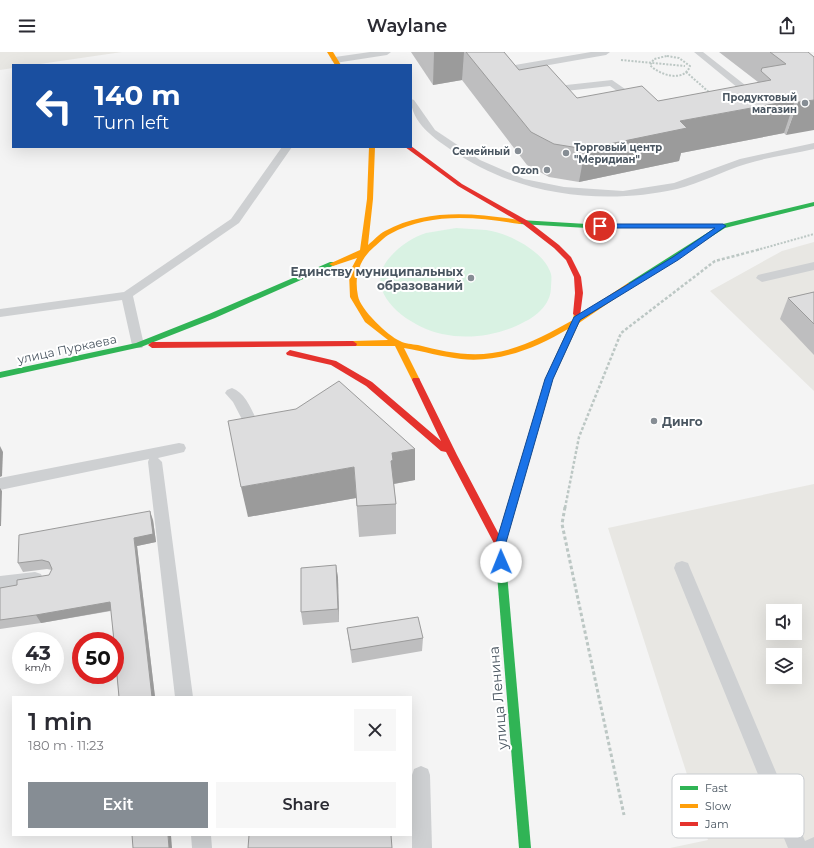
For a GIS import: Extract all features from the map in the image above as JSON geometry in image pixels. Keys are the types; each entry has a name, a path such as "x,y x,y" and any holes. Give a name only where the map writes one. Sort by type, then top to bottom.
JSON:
{"main road":[{"path":"330,52 336,63"},
{"path":"372,148 370,199 364,251 353,273 354,297 368,320 398,344 452,455 500,546"},
{"path":"409,148 459,184 544,236 564,252 576,272 579,293 577,319 549,379 500,546"},
{"path":"138,345 212,316 364,251 386,233 415,220 449,215 485,216 521,222 587,226 723,226 814,204"},
{"path":"138,345 398,344 426,352 461,357 497,356 530,347 676,258 723,226"},
{"name":"улица Пуркаева","path":"0,375 138,345"},
{"path":"199,345 290,353 333,363 369,384 452,455"},
{"name":"улица Ленина","path":"500,546 525,848"}],"lane":[{"path":"336,63 379,56 387,52"},
{"path":"483,52 500,67 515,68 606,52"},
{"path":"698,52 742,87 747,98 744,108 730,110"},
{"path":"515,68 525,77"},
{"path":"540,91 612,83 642,105"},
{"path":"412,103 432,132 476,162 521,180 564,190 624,194 676,186 744,161 814,146"},
{"path":"0,313 127,295 235,221 286,148"},
{"path":"762,278 814,266"},
{"path":"127,295 138,345"},
{"path":"232,393 238,399 254,429"},
{"path":"0,484 180,448"},
{"path":"156,462 184,696"},
{"path":"682,568 767,774"},
{"path":"0,583 47,577"},
{"path":"421,775 422,848"},
{"path":"201,836 202,848"},
{"path":"794,838 798,848"}],"path":[{"path":"583,56 720,69"},
{"path":"650,62 656,58 673,57 684,61 690,66"},
{"path":"650,62 652,68 660,73 672,75 686,72 690,66"},
{"path":"686,72 730,110"},
{"path":"624,815 562,524 579,437 622,333 715,260 814,234"}],"shaded area":[{"path":"0,52 122,52 40,64 12,64 12,68 0,70"},
{"path":"814,242 814,391 710,291 782,251"},
{"path":"814,484 814,848 670,848 708,840 707,838 804,838 804,774 687,774 608,528"}],"green space":[{"path":"456,228 486,230 505,235 524,244 541,258 551,274 549,298 544,307 536,315 506,330 485,335 453,336 429,330 415,324 392,306 384,294 380,282 382,269 391,256 399,248 416,237 426,233"}],"building":[{"path":"466,52 504,52 519,70 547,65 577,98 642,86 658,101 771,80 761,71 762,68 786,64 770,52 808,52 814,57 814,100 798,102 795,100 680,121 687,128 585,149 554,144 531,132"},
{"path":"814,292 814,324 788,298"},
{"path":"339,381 415,449 392,453 393,460 391,461 396,504 357,506 354,467 241,487 228,421 296,409"},
{"path":"150,511 153,534 134,538 152,696 119,696 118,684 124,684 124,632 113,632 110,602 0,620 0,588 17,585 17,580 49,575 52,569 49,562 42,560 18,563 19,535"},
{"path":"336,565 338,609 301,612 301,568"},
{"path":"418,617 423,638 351,650 347,628"},
{"path":"132,836 168,836 169,848 133,848"},
{"path":"249,836 391,836 392,848 248,848"}],"traffic: fast":[{"path":"520,222 587,226 723,226 814,204"},
{"path":"631,285 723,226"},
{"path":"0,375 138,345 212,316 333,264"},
{"path":"501,562 525,848"}],"traffic: slow":[{"path":"330,52 337,64"},
{"path":"372,148 370,199 364,251 353,273 354,297 368,320 398,344 416,380"},
{"path":"333,264 360,253 388,232 421,220 437,217 469,216 520,222"},
{"path":"353,344 393,343 443,354 470,357 492,356 513,351 555,333 575,322 631,285"},
{"path":"501,562 500,546 549,379 577,319 577,314"}],"traffic: jam":[{"path":"409,148 460,185 525,223 557,246 569,259 578,277 579,293 577,314"},
{"path":"152,345 353,344"},
{"path":"290,353 333,363 369,384 444,449"},
{"path":"416,380 452,455 500,546"}],"place":[{"name":"Продуктовый магазин","path":"805,103"},
{"name":"Семейный","path":"518,151"},
{"name":"Торговый центр \"Меридиан\"","path":"566,153"},
{"name":"Ozon","path":"547,170"},
{"name":"Единству муниципальных образований","path":"471,278"},
{"name":"Динго","path":"654,421"}],"route":[{"path":"501,562 500,546 523,461 549,379 577,319 676,258 723,226 600,226"}]}
